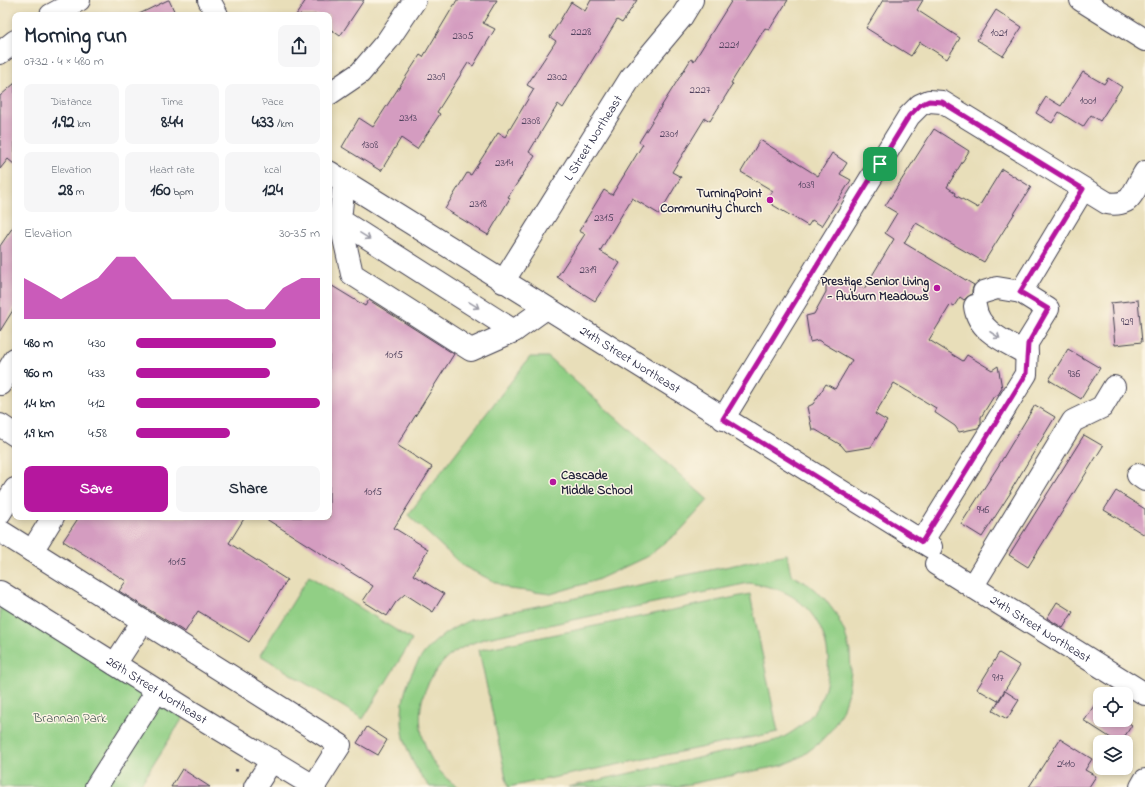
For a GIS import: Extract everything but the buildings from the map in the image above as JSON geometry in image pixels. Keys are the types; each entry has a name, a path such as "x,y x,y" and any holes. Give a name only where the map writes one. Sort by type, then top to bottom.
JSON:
{"street":[{"path":"57,12 80,0"},
{"path":"209,0 215,12"},
{"path":"332,92 360,73 388,40 415,0"},
{"name":"L Street Northeast","path":"503,282 630,79 681,18 692,0"},
{"path":"1094,3 1145,40"},
{"path":"0,53 12,43"},
{"path":"723,419 909,116 920,105 929,101 942,102 1106,203 1114,204 1126,201 1145,172"},
{"path":"337,177 340,220 352,274 471,350 514,331 546,308"},
{"name":"24th Street Northeast","path":"337,177 723,419 930,551 972,586 1145,694"},
{"path":"1020,292 1083,189"},
{"path":"340,220 514,331"},
{"path":"930,551 1026,374 1028,344 1048,309 1020,292 997,288 980,299 976,314 981,324 992,333 1027,354"},
{"path":"0,384 12,364"},
{"path":"972,586 1073,421 1102,407 1114,387"},
{"path":"0,425 12,432"},
{"path":"0,513 12,494"},
{"path":"32,551 51,520"},
{"path":"0,531 340,745 315,787"},
{"name":"26th Street Northeast","path":"0,592 157,691 315,787"},
{"path":"115,664 143,621"},
{"path":"96,787 157,691"},
{"path":"255,787 272,760"},
{"path":"1141,787 1145,780"}],"path":[{"path":"235,770 240,771"}],"green space":[{"path":"530,357 548,357 708,500 680,531 648,556 597,580 551,594 509,589 463,566 408,515"},
{"path":"787,554 791,575 809,585 824,598 836,614 845,633 850,652 851,672 848,692 842,711 832,729 818,744 802,756 784,765 675,787 568,787 778,740 807,720 815,710 823,694 828,676 828,658 825,641 819,625 809,610 795,599 779,590 749,583 487,638 459,650 444,661 430,680 423,695 420,713 423,738 432,761 448,780 458,787 430,787 415,767 404,739 402,708 405,693 416,664 425,652 436,641 456,627 470,620"},
{"path":"309,576 412,640 363,719 260,655"},
{"name":"Brannan Park","path":"0,592 188,710 139,787 0,787"},
{"path":"750,594 778,732 508,787 479,650"}],"place":[{"name":"TurningPoint Community Church","path":"770,200"},
{"name":"Prestige Senior Living - Auburn Meadows","path":"937,288"},
{"name":"Cascade Middle School","path":"553,482"}],"route":[{"path":"929,101 942,102 1083,189 1020,292 1048,309 1028,344 1026,374 922,542 723,419 880,164 909,116 920,105 929,101"}]}
